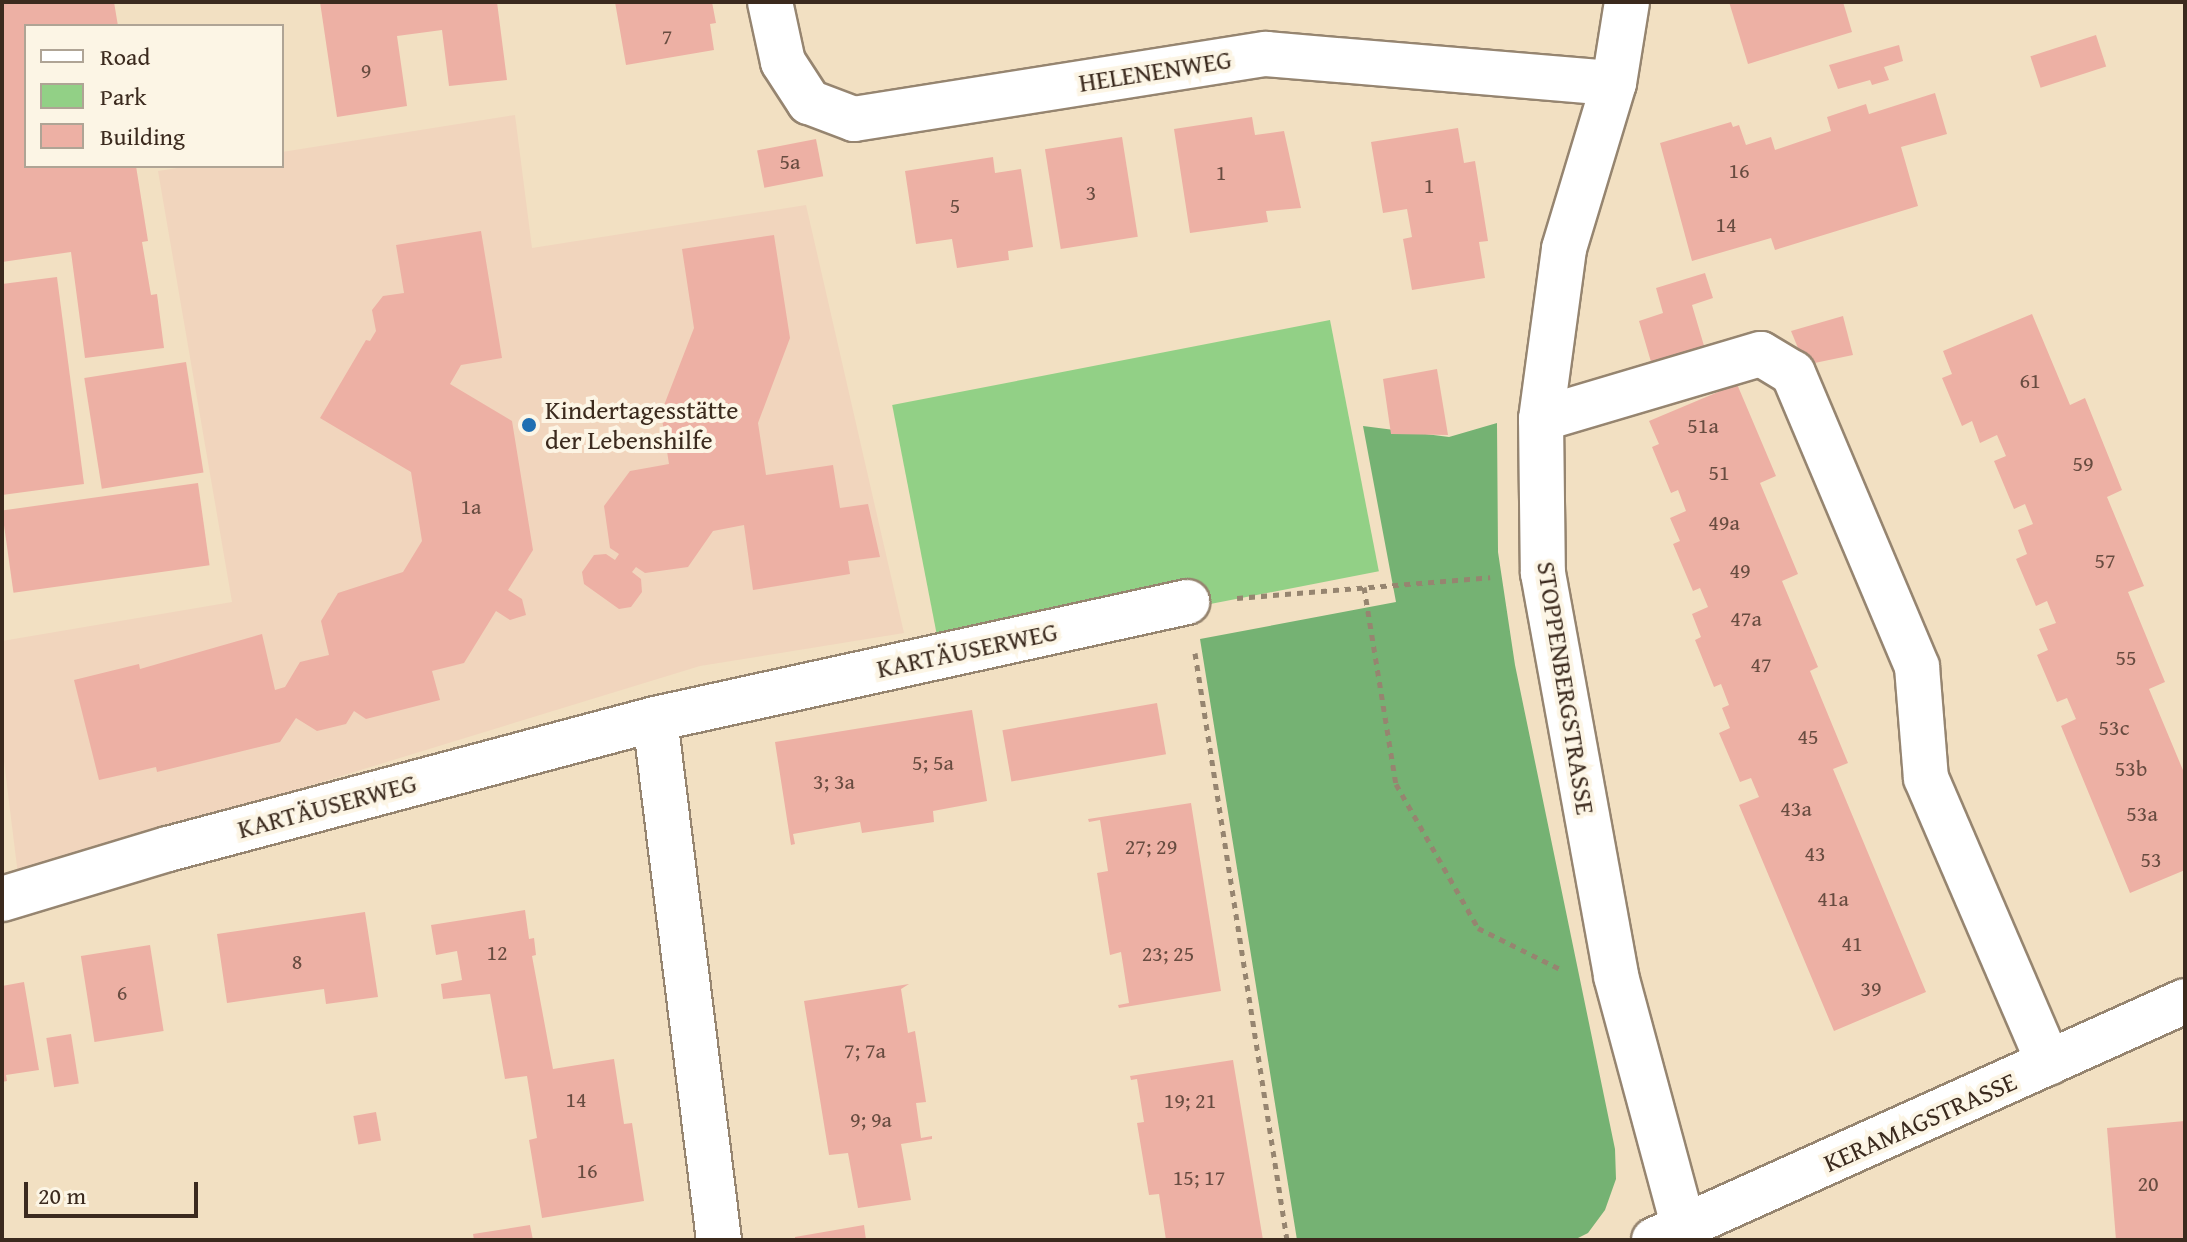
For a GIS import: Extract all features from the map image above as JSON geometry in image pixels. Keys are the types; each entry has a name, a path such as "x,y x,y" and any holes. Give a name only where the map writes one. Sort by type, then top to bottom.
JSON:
{"street":[{"name":"HELENENWEG","path":"770,2 783,62 809,102 854,119 1266,54 1614,83"},
{"name":"STOPPENBERGSTRASSE","path":"1627,2 1614,83 1564,249 1541,419 1543,573 1616,976 1669,1234"},
{"path":"1541,419 1761,354 1793,373 1917,667 1926,778 2049,1063"},
{"name":"KARTÄUSERWEG","path":"2,899 168,849 655,719 1187,602"},
{"path":"655,719 719,1240"},
{"name":"KERAMAGSTRASSE","path":"1669,1234 2185,1001"}],"path":[{"path":"1287,1240 1187,602 1543,573"},
{"path":"1364,587 1396,784 1478,928 1580,978 1616,976"}],"shaded area":[{"name":"Kindertagesstätte der Lebenshilfe","path":"515,115 532,248 806,205 904,633 700,666 18,875 2,745 2,641 232,602 158,171 177,168 284,168 284,152"}],"green space":[{"path":"1330,320 1379,571 941,656 892,405"},
{"path":"1497,423 1498,552 1515,665 1615,1149 1616,1179 1605,1210 1588,1233 1574,1240 1297,1240 1200,639 1396,602 1363,426 1449,437"}],"building":[{"path":"2,2 114,2 118,24 24,24 24,168 136,168 148,241 142,242 151,295 157,294 164,348 85,358 71,252 2,262"},
{"path":"320,2 497,2 507,80 449,86 442,30 397,36 407,106 337,117"},
{"path":"615,2 712,2 716,23 710,24 714,50 626,65"},
{"path":"1729,2 1843,2 1852,32 1748,64"},
{"path":"2096,35 2106,66 2041,88 2030,56"},
{"path":"1899,45 1903,61 1884,67 1889,80 1872,85 1870,80 1838,89 1829,65"},
{"path":"1935,93 1947,134 1901,147 1918,206 1775,250 1771,238 1692,261 1660,143 1731,122 1733,127 1739,125 1746,145 1771,137 1775,150 1831,131 1827,117 1866,104 1869,114"},
{"path":"1252,117 1255,135 1284,131 1301,208 1266,211 1268,222 1190,233 1174,129"},
{"path":"1458,128 1464,163 1475,161 1488,241 1479,242 1485,278 1412,290 1403,239 1412,237 1407,209 1383,213 1371,142"},
{"path":"1122,137 1138,237 1061,249 1045,149"},
{"path":"816,139 823,176 764,188 757,150"},
{"path":"993,157 995,173 1021,169 1033,247 1008,251 1009,260 957,268 952,239 916,244 905,171"},
{"path":"481,231 502,358 461,365 450,384 512,421 533,550 508,590 522,599 526,615 510,620 496,611 464,663 432,671 440,700 366,719 354,711 346,724 317,731 296,718 280,742 157,772 156,767 99,780 74,680 139,664 140,669 262,634 275,690 285,687 300,662 329,655 321,621 338,593 403,572 422,541 411,472 320,418 366,340 370,341 376,331 372,310 383,296 404,293 396,245"},
{"path":"774,235 790,338 758,423 766,475 833,465 840,508 868,504 880,557 848,561 850,574 753,590 744,525 713,531 688,567 645,573 636,567 632,572 641,579 642,592 631,607 619,609 584,584 582,572 594,555 606,554 615,560 619,554 610,548 604,506 630,471 669,464 661,413 694,328 682,249"},
{"path":"1705,273 1713,298 1692,305 1707,356 1654,372 1639,321 1663,313 1656,288"},
{"path":"57,277 84,484 2,495 2,284"},
{"path":"2032,314 2070,405 2085,398 2122,490 2107,497 2144,586 2128,592 2165,682 2149,689 2185,775 2185,870 2130,893 2061,726 2076,719 2067,698 2057,702 2037,655 2048,650 2039,629 2056,623 2047,601 2036,606 2016,559 2027,554 2018,530 2033,524 2025,504 2014,509 1994,461 2006,456 1997,435 1980,443 1972,421 1962,426 1942,378 1952,374 1943,351"},
{"path":"1843,316 1853,355 1805,365 1791,331"},
{"path":"186,362 204,473 102,489 84,378"},
{"path":"1437,369 1448,435 1391,434 1383,379"},
{"path":"1737,384 1776,476 1760,483 1798,574 1782,581 1818,667 1810,671 1848,763 1833,769 1926,992 1834,1031 1739,805 1759,797 1751,778 1740,782 1719,733 1730,728 1722,708 1729,705 1721,684 1714,687 1695,640 1701,637 1692,614 1708,607 1700,588 1693,591 1673,544 1680,541 1670,518 1686,511 1678,490 1671,493 1652,447 1659,444 1649,421"},
{"path":"198,483 210,565 13,593 2,511"},
{"path":"1157,703 1166,754 1011,781 1002,730"},
{"path":"972,710 987,801 933,811 934,822 862,833 860,822 793,834 795,844 791,845 775,742"},
{"path":"1191,803 1221,991 1119,1008 1118,1005 1129,1003 1121,952 1110,955 1097,873 1108,871 1100,820 1089,822 1088,819"},
{"path":"525,910 529,939 534,938 536,955 532,956 553,1069 614,1059 624,1124 632,1123 644,1201 542,1218 529,1140 537,1138 527,1076 505,1079 490,994 443,999 441,984 462,980 457,951 436,955 431,925"},
{"path":"365,912 378,997 326,1004 324,989 227,1003 217,934"},
{"path":"150,945 164,1031 94,1042 81,956"},
{"path":"24,982 39,1070 6,1075 7,1081 2,1082 2,986"},
{"path":"909,984 901,989 908,1033 915,1031 926,1102 916,1103 921,1138 932,1136 932,1139 901,1144 911,1200 858,1208 848,1153 829,1155 804,1001"},
{"path":"71,1034 79,1083 54,1087 46,1038"},
{"path":"1233,1060 1263,1240 1166,1240 1159,1194 1149,1195 1137,1123 1144,1122 1137,1079 1131,1080 1130,1076"},
{"path":"376,1112 381,1141 358,1145 353,1116"},
{"path":"2185,1121 2185,1240 2116,1240 2107,1128"},
{"path":"530,1225 533,1240 474,1240 473,1234"},
{"path":"864,1225 866,1240 795,1240 795,1237"}],"place":[{"name":"Kindertagesstätte der Lebenshilfe","path":"529,425"}]}
